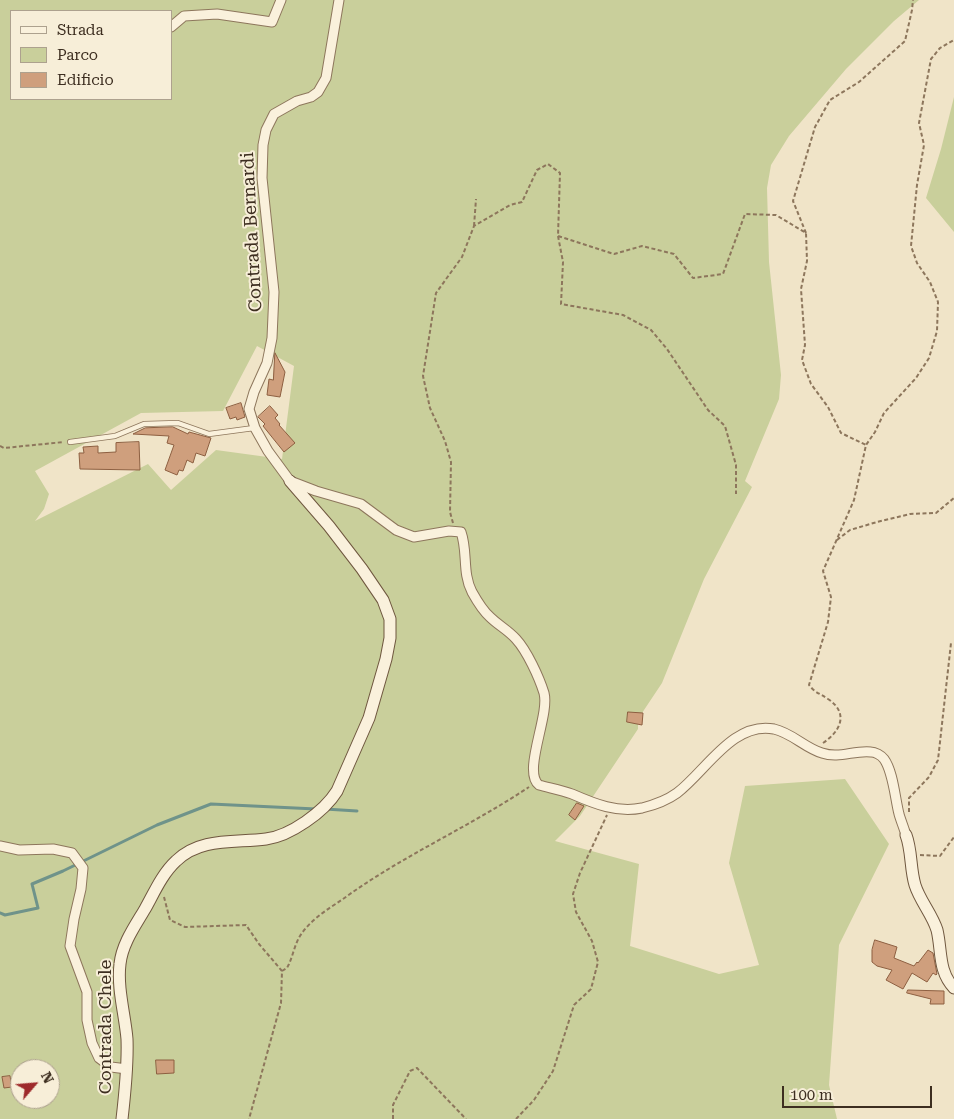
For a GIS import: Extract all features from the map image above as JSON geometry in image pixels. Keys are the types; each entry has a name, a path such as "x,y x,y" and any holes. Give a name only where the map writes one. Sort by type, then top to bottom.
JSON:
{"street":[{"path":"172,26 184,16 217,14 272,22 281,0"},
{"name":"Contrada Bernardi","path":"290,481 268,451 255,428 249,408 266,363 272,338 274,292 262,178 263,145 266,130 274,114 297,101 311,97 318,92 326,78 339,0"},
{"path":"290,481 316,491 361,504 396,530 414,537 455,530 461,532 470,589 490,617 506,628 518,640 533,666 544,694 543,721 533,772 539,785 572,794 610,808 640,808 656,804 677,793 742,733 764,728 786,733 821,753 841,756 871,752 880,755 887,764 899,814 911,850 914,882 936,929 942,969 946,979 954,988"},
{"name":"Contrada Chele","path":"122,1119 127,1041 120,964 125,944 160,881 176,861 204,845 267,839 301,824 320,811 330,801 336,791 370,718 386,659 390,638 390,619 383,600 329,526 290,481"},
{"path":"0,846 19,850 53,849 72,853 83,868 70,946 87,992 87,1020 92,1043 99,1058 111,1067 126,1069"}],"lane":[{"path":"70,442 115,436 144,424 178,424 209,434 255,428"}],"path":[{"path":"866,445 841,433 828,407 811,384 802,360 805,344 801,289 807,261 806,232 793,201 815,128 830,100 859,82 905,41 913,0"},
{"path":"812,748 825,742 838,730 842,719 837,707 827,698 814,692 809,685 828,622 831,597 823,571 854,500 866,445 884,413 916,378 929,358 937,331 938,302 930,282 916,263 911,246 917,185 924,145 919,123 931,59 940,48 954,40"},
{"path":"474,226 510,205 522,202 536,170 548,164 560,173 558,236 564,262 561,304 623,315 651,330 667,348 708,410 725,426 736,465 736,494"},
{"path":"455,530 450,512 451,462 445,441 430,408 423,376 436,293 462,257 474,226 476,199"},
{"path":"558,236 614,254 642,246 674,254 693,278 723,274 745,214 776,215 806,232"},
{"path":"0,446 4,448 70,442"},
{"path":"836,541 850,530 877,522 910,514 936,513 954,498"},
{"path":"908,814 909,798 929,778 938,760 952,643"},
{"path":"282,971 287,968 300,936 314,919 379,874 418,850 508,801 536,782"},
{"path":"516,1119 534,1100 552,1071 574,1006 591,989 598,962 592,942 576,912 573,894 580,872 610,808"},
{"path":"911,850 921,855 940,856 954,837"},
{"path":"160,881 170,920 185,927 246,925 258,944 282,971 281,1003 250,1119"},
{"path":"393,1119 393,1105 410,1071 417,1068 466,1119"}],"green space":[{"path":"0,0 919,0 894,21 846,69 789,136 771,165 767,188 769,262 781,375 779,399 745,481 752,487 704,579 662,683 638,719 638,729 580,816 555,841 639,864 630,946 719,974 759,965 729,863 745,786 845,779 889,844 839,945 829,1085 837,1119 0,1119","holes":["257,346 294,366 282,459 216,450 171,490 148,464 35,521 44,509 49,494 35,471 141,413 223,411"]},
{"path":"954,97 954,232 926,198"}],"building":[{"path":"275,353 285,372 280,397 267,395 269,379 273,380"},
{"path":"241,403 245,417 237,420 236,417 230,419 226,408"},
{"path":"270,406 278,415 275,418 279,425 295,443 284,452 258,417"},
{"path":"173,427 188,434 189,432 211,438 205,456 196,453 193,463 187,460 183,471 179,470 177,475 165,470 174,445 167,443 169,436 133,434 145,428"},
{"path":"139,442 140,470 80,469 79,453 84,453 83,447 98,446 98,453 116,452 116,443"},
{"path":"628,712 643,713 642,725 627,722"},
{"path":"577,803 584,806 575,820 569,815"},
{"path":"875,940 897,947 894,958 914,966 928,950 933,953 937,974 933,973 927,982 912,973 903,989 886,980 892,970 877,966 872,962 872,950"},
{"path":"908,990 944,991 944,1004 930,1004 931,999 907,993"},
{"path":"156,1060 174,1060 174,1073 157,1074"},
{"path":"10,1076 10,1087 4,1088 2,1077"}],"waterway":[{"path":"0,913 5,915 38,908 32,884 157,825 211,804 316,809"},
{"path":"325,809 357,811"}]}
